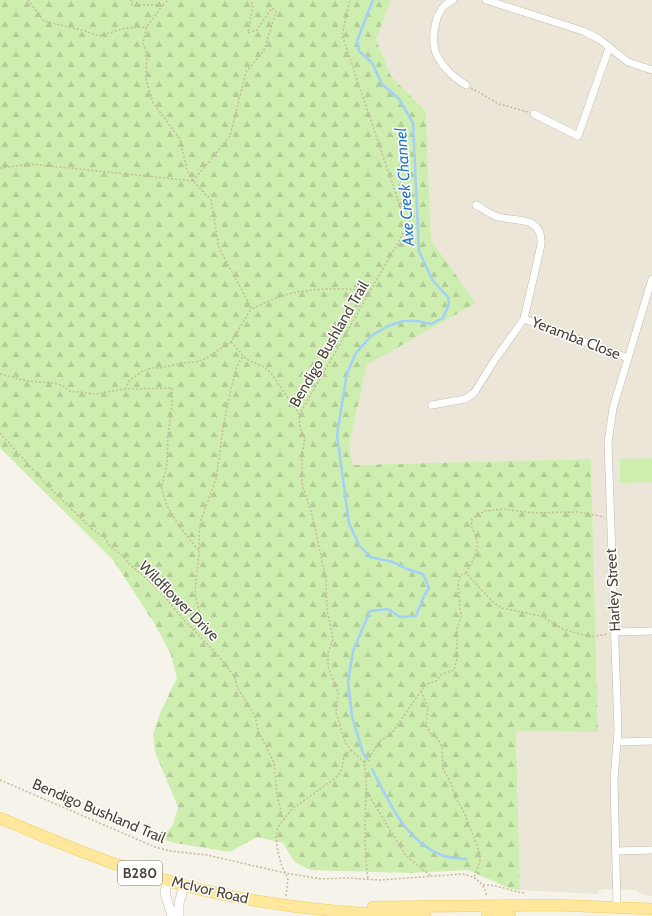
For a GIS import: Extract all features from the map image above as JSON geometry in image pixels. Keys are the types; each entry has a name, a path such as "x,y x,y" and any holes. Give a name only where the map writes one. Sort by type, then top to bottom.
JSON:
{"main road":[{"name":"McIvor Road","path":"0,818 80,851 137,872 184,886 286,905 351,913 425,916"},
{"name":"McIvor Road","path":"286,905 378,907 555,905 652,909"},
{"path":"486,906 487,913 510,916"}],"street":[{"path":"453,0 445,5 436,20 434,42 437,57 455,78 466,85"},
{"path":"486,0 583,31 599,39 628,62 652,70"},
{"path":"534,114 578,136 609,48"},
{"name":"Yeramba Close","path":"432,405 465,399 474,393 496,358 524,319 541,245 540,233 536,225 526,221 508,219 494,215 476,205"},
{"name":"Harley Street","path":"617,907 614,780 618,742 616,632 608,443 613,408 652,278"},
{"name":"Yeramba Close","path":"524,319 628,358"},
{"path":"616,632 652,631"},
{"path":"618,742 652,741"},
{"path":"616,851 652,850"},
{"path":"167,881 165,892 172,916"},
{"path":"179,916 179,903 184,886"}],"path":[{"path":"28,0 44,21 98,36 126,28 147,26"},
{"path":"131,0 132,5 162,5"},
{"path":"168,0 162,5 147,26 143,43 147,55 146,78 153,103 180,139 187,170 193,181 211,200 219,248 252,309"},
{"path":"193,181 230,136 246,72 264,50 276,12 272,8 257,30 248,33 254,5 250,0"},
{"name":"Bendigo Bushland Trail","path":"350,0 342,35 407,228 305,405 298,414 300,428 305,438 302,455 302,484 313,518 326,580 327,609 333,638 328,653 328,666 338,693 336,713 345,742 350,750"},
{"path":"466,85 499,104 534,114"},
{"path":"0,168 30,164 193,181"},
{"path":"125,390 129,381 143,371 151,368 160,368 203,360 231,342 252,309 271,299 290,293 316,289 372,290"},
{"path":"231,342 246,359 264,367 271,373 298,414"},
{"path":"194,630 201,617 195,595 201,520 216,478 224,422 237,366 243,356"},
{"path":"0,374 27,381 54,383 69,391 96,394 125,390 172,388 167,464 162,490 166,504 180,527 199,551"},
{"name":"Wildflower Drive","path":"0,433 45,484 93,530 105,538 110,546 124,557 129,564 160,591 217,654 234,676 238,689 255,716 258,730 274,763 277,795 283,820"},
{"path":"364,762 370,760 370,756 380,741 391,734 426,684 436,681 442,674 454,670 457,659 457,629 461,617 458,583 460,575 466,573 474,559 477,547 476,537 470,527 472,519 485,511 503,509 534,513 578,512 610,518"},
{"path":"466,573 494,603 502,608 541,616 564,629 590,637 616,632"},
{"path":"420,691 428,708 426,725 430,733 438,739 442,747 443,769 451,783 455,797 464,812 480,854 480,861 474,877 483,885 486,894 486,906"},
{"path":"286,905 288,880 281,864 276,832 291,810 335,780 342,768 344,755 350,750 364,762 366,791 366,859 368,879"},
{"name":"Bendigo Bushland Trail","path":"0,780 163,850 208,855 285,873 321,879 387,880 462,874 474,877"},
{"path":"366,791 406,856 431,876"},
{"path":"483,885 498,886 517,892 526,893"}],"shaded area":[{"path":"391,0 652,0 652,896 643,895 637,890 603,889 598,890 598,894 520,890 516,731 598,732 591,459 353,465 349,445 367,365 476,303 431,240 426,112 391,76 376,40"}],"green space":[{"path":"0,0 391,0 376,40 391,76 426,112 431,240 476,303 367,365 349,445 353,465 591,459 598,732 516,731 520,890 511,889 468,870 408,873 311,870 297,863 291,857 283,843 257,837 230,852 175,843 157,838 166,833 173,825 178,807 155,752 153,734 161,711 177,678 171,655 156,626 114,561 0,448"},
{"path":"652,458 652,482 620,483 620,459"}],"waterway":[{"name":"Axe Creek Channel","path":"367,759 363,753 352,716 348,682 353,651 370,611 388,609 400,617 416,616 429,588 423,574 407,569 393,562 370,557 359,545 349,523 337,435 347,373 356,353 371,336 388,326 403,321 417,321 431,324 443,318 449,304 448,297 433,281 419,251 413,123 399,99 382,84 372,63 359,51 357,41 373,0"},
{"name":"Axe Creek Channel","path":"372,769 392,808 400,820 419,841 430,850 444,856 466,859"}]}
